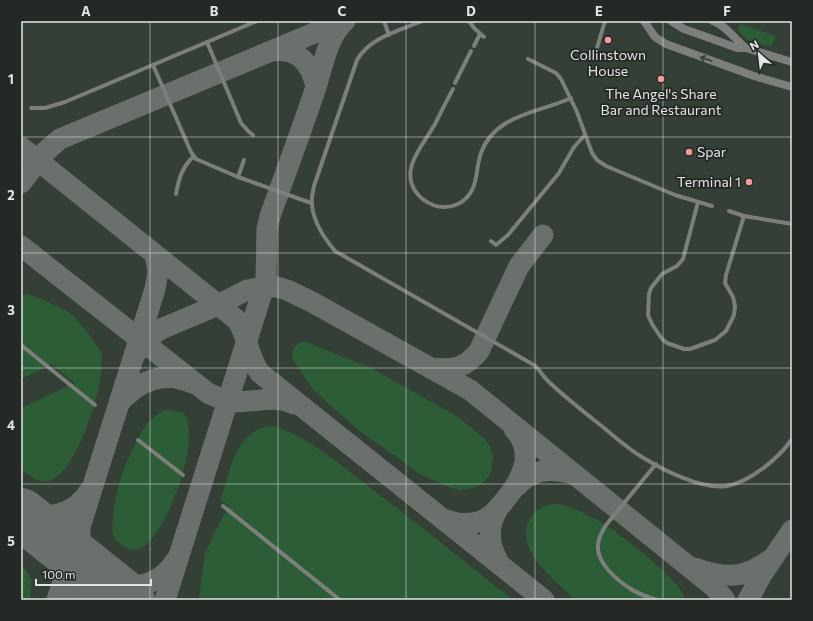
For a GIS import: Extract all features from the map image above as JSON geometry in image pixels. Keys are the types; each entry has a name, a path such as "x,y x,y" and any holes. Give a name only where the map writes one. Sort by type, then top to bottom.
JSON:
{"street":[{"path":"644,21 647,28 655,37 666,44 748,74 792,87"},
{"path":"671,21 692,32 737,48 746,48 792,62"},
{"path":"713,21 726,28 736,40 746,48"}],"lane":[{"path":"32,108 55,106 257,21"},
{"path":"384,21 389,35"},
{"path":"422,21 370,44 357,60 314,186 311,203 315,218 325,240 335,251 534,364 548,382 564,396 634,451 656,464 695,482 716,486 737,484 756,473 780,454 792,439"},
{"path":"469,21 484,37"},
{"path":"597,48 605,21"},
{"path":"474,46 480,34"},
{"path":"207,42 239,118 244,127 253,135"},
{"path":"455,83 471,51"},
{"path":"528,59 556,73 561,79 571,98 592,153 597,160 606,166 675,195 712,206"},
{"path":"153,65 196,159 238,177 311,203"},
{"path":"453,89 414,158 410,172 411,183 417,194 427,202 440,207 458,205 469,196 476,182 479,161 485,144 503,124 512,119 571,98"},
{"path":"491,241 496,245 508,235 559,173 574,147 586,135"},
{"path":"176,194 181,173 194,156"},
{"path":"238,177 244,160"},
{"path":"698,202 683,259 677,266 662,274 651,288 649,294 648,315 652,324 662,339 667,343 684,349 690,349 715,340 726,331 734,315 735,306 733,296 725,283 726,275 744,216"},
{"path":"729,211 744,216 792,224"},
{"path":"21,345 95,406"},
{"path":"138,440 183,475"},
{"path":"656,464 606,525 600,536 598,548 601,560 606,568 631,589 657,600"},
{"path":"223,506 340,600"}],"shaded area":[{"path":"21,21 792,21 792,600 21,600"}],"green space":[{"path":"740,24 776,36 771,47 748,40 738,30"},
{"path":"21,295 33,296 69,312 77,319 101,352 102,365 100,383 88,425 69,463 59,475 48,481 37,480 21,469 21,408 75,383 51,364 21,379"},
{"path":"301,342 306,342 371,368 458,417 484,438 490,446 493,456 490,475 485,481 474,488 460,490 451,488 420,474 357,429 313,389 292,357 293,350 296,345"},
{"path":"165,410 182,412 185,415 189,431 188,452 168,513 154,536 147,544 139,549 132,550 117,541 112,532 113,515 119,485 123,471 139,436 150,420"},
{"path":"272,426 285,430 321,450 421,526 513,600 199,600 205,554 213,535 229,506 221,500 233,460 238,450 250,435 261,428"},
{"path":"555,504 581,512 606,525 638,549 663,571 682,592 685,600 576,600 548,575 532,553 527,542 526,530 532,516 541,508"},
{"path":"21,562 32,580 30,600 21,600"}],"taxiway":[{"path":"21,183 45,152 60,139 343,21"},
{"path":"165,600 266,280 267,229 270,216 309,108 329,45 339,27 345,21"},
{"path":"272,51 289,52 302,58 310,70 316,86"},
{"path":"21,147 237,320 244,334 253,360 260,373 544,600"},
{"path":"431,368 445,369 458,367 469,362 474,357 479,351 519,266 543,235"},
{"path":"21,246 208,393 229,401 246,402 277,399 294,404"},
{"path":"57,600 155,289 158,271 155,255"},
{"path":"134,355 149,337 161,329 218,305 247,290 264,287 277,287 287,290 312,302 470,390 714,587 725,600"},
{"path":"119,403 134,389 152,380 171,378 182,379 192,383"},
{"path":"444,519 464,524 475,523 491,515 505,500 517,483 524,466 524,447 521,438 514,429"},
{"path":"516,487 529,476 542,471 550,470 574,474"},
{"path":"21,510 40,516 59,514 77,505 90,490"},
{"path":"498,509 494,516 490,530 490,537 493,551 500,565"},
{"path":"80,529 82,548 89,564 101,576 116,583 132,586 148,583 164,574 176,560"},
{"path":"748,600 761,576 792,530"},
{"path":"51,538 60,555 63,574"},
{"path":"695,568 714,574 735,575 751,571 773,558"},
{"path":"66,600 86,590 93,589 120,593"}],"runway":[{"path":"21,514 129,600"}],"place":[{"name":"Collinstown House","path":"608,40"},
{"name":"The Angel's Share Bar and Restaurant","path":"661,79"},
{"name":"Spar","path":"689,152"},
{"name":"Terminal 1","path":"749,182"}]}
